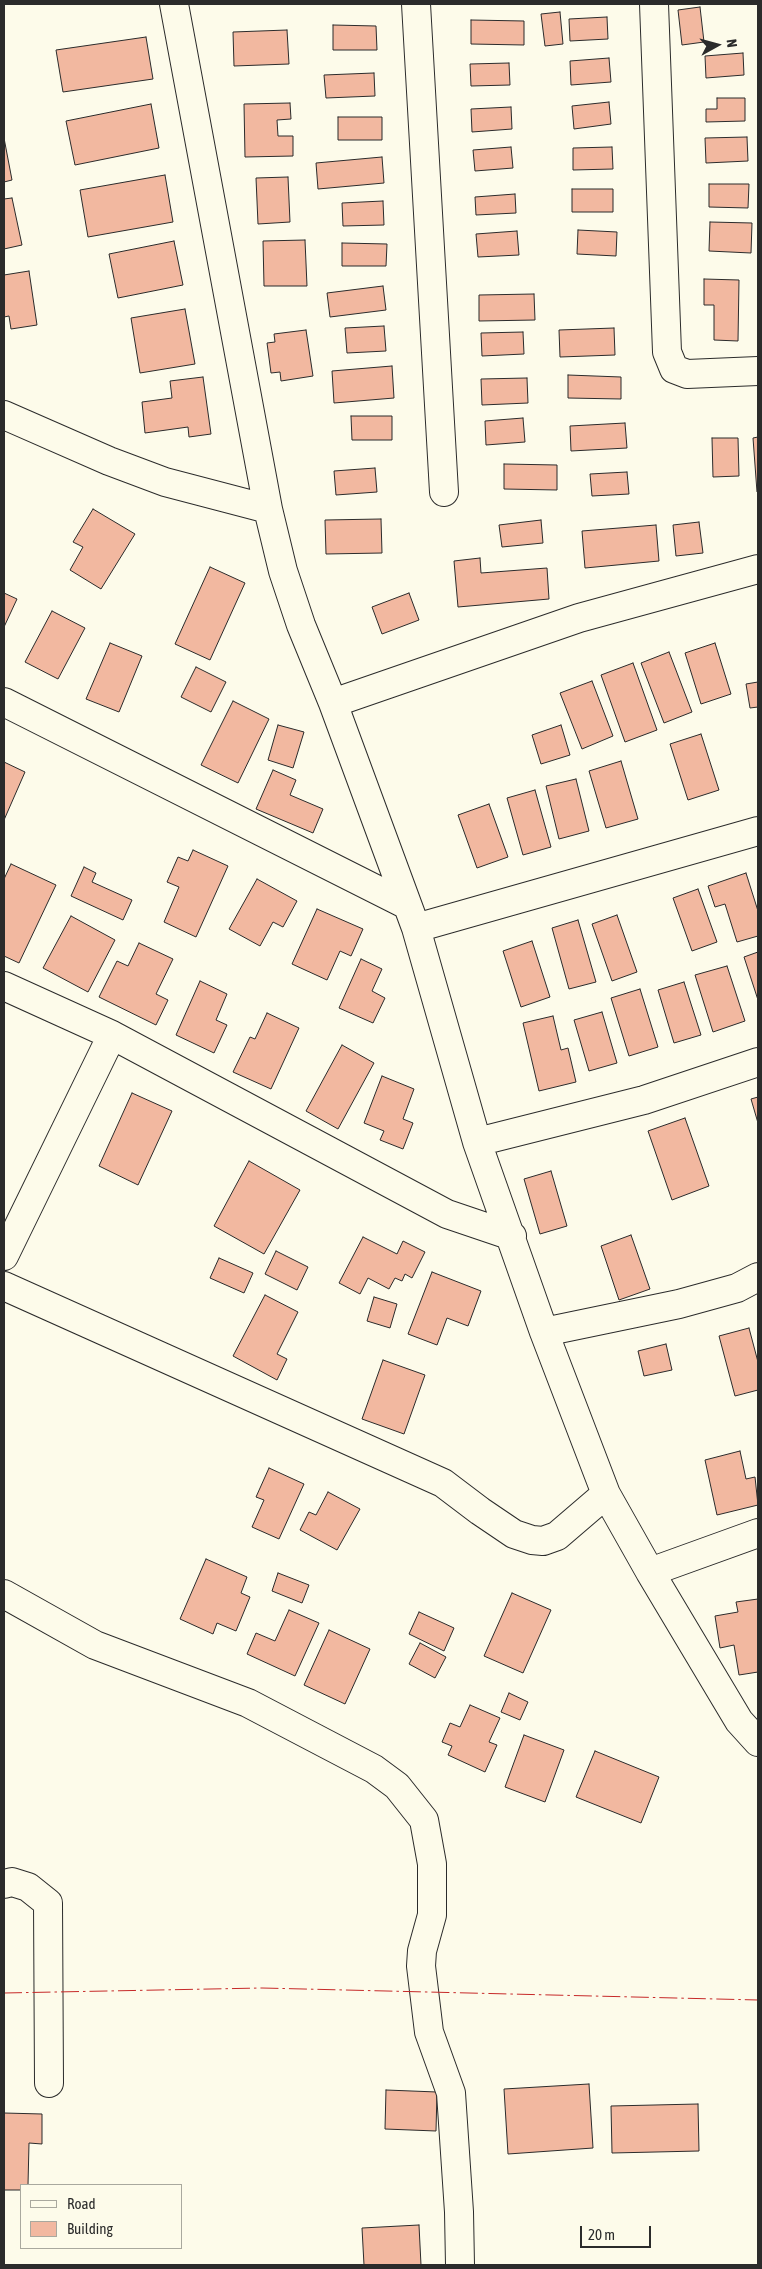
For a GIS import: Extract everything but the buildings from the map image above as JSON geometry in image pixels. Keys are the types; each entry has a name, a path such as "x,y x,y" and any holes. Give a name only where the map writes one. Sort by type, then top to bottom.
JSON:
{"street":[{"path":"174,4 268,509 283,571 298,616 333,703 412,916 477,1142 512,1236 544,1332 606,1494 739,1721 758,1742"},
{"path":"416,4 444,492"},
{"path":"654,4 666,352 674,369 687,374 758,372"},
{"path":"4,414 109,461 165,482 268,509"},
{"path":"333,703 579,618 758,569"},
{"path":"4,702 412,916 758,831"},
{"path":"4,986 112,1035 446,1214 512,1236"},
{"path":"4,1256 112,1035"},
{"path":"477,1142 644,1100 758,1062"},
{"path":"544,1332 679,1304 737,1288 758,1277"},
{"path":"4,1286 443,1483 480,1512 514,1534 532,1540 543,1541 557,1536 606,1494"},
{"path":"650,1572 758,1533"},
{"path":"4,1594 95,1645 248,1703 374,1770 397,1786 424,1820 432,1864 432,1915 422,1950 421,1966 429,2032 451,2093 459,2202 460,2265"},
{"path":"4,1884 12,1882 28,1887 48,1903 49,2083"}],"power":[{"path":"4,1993 262,1988 758,2000"}]}
